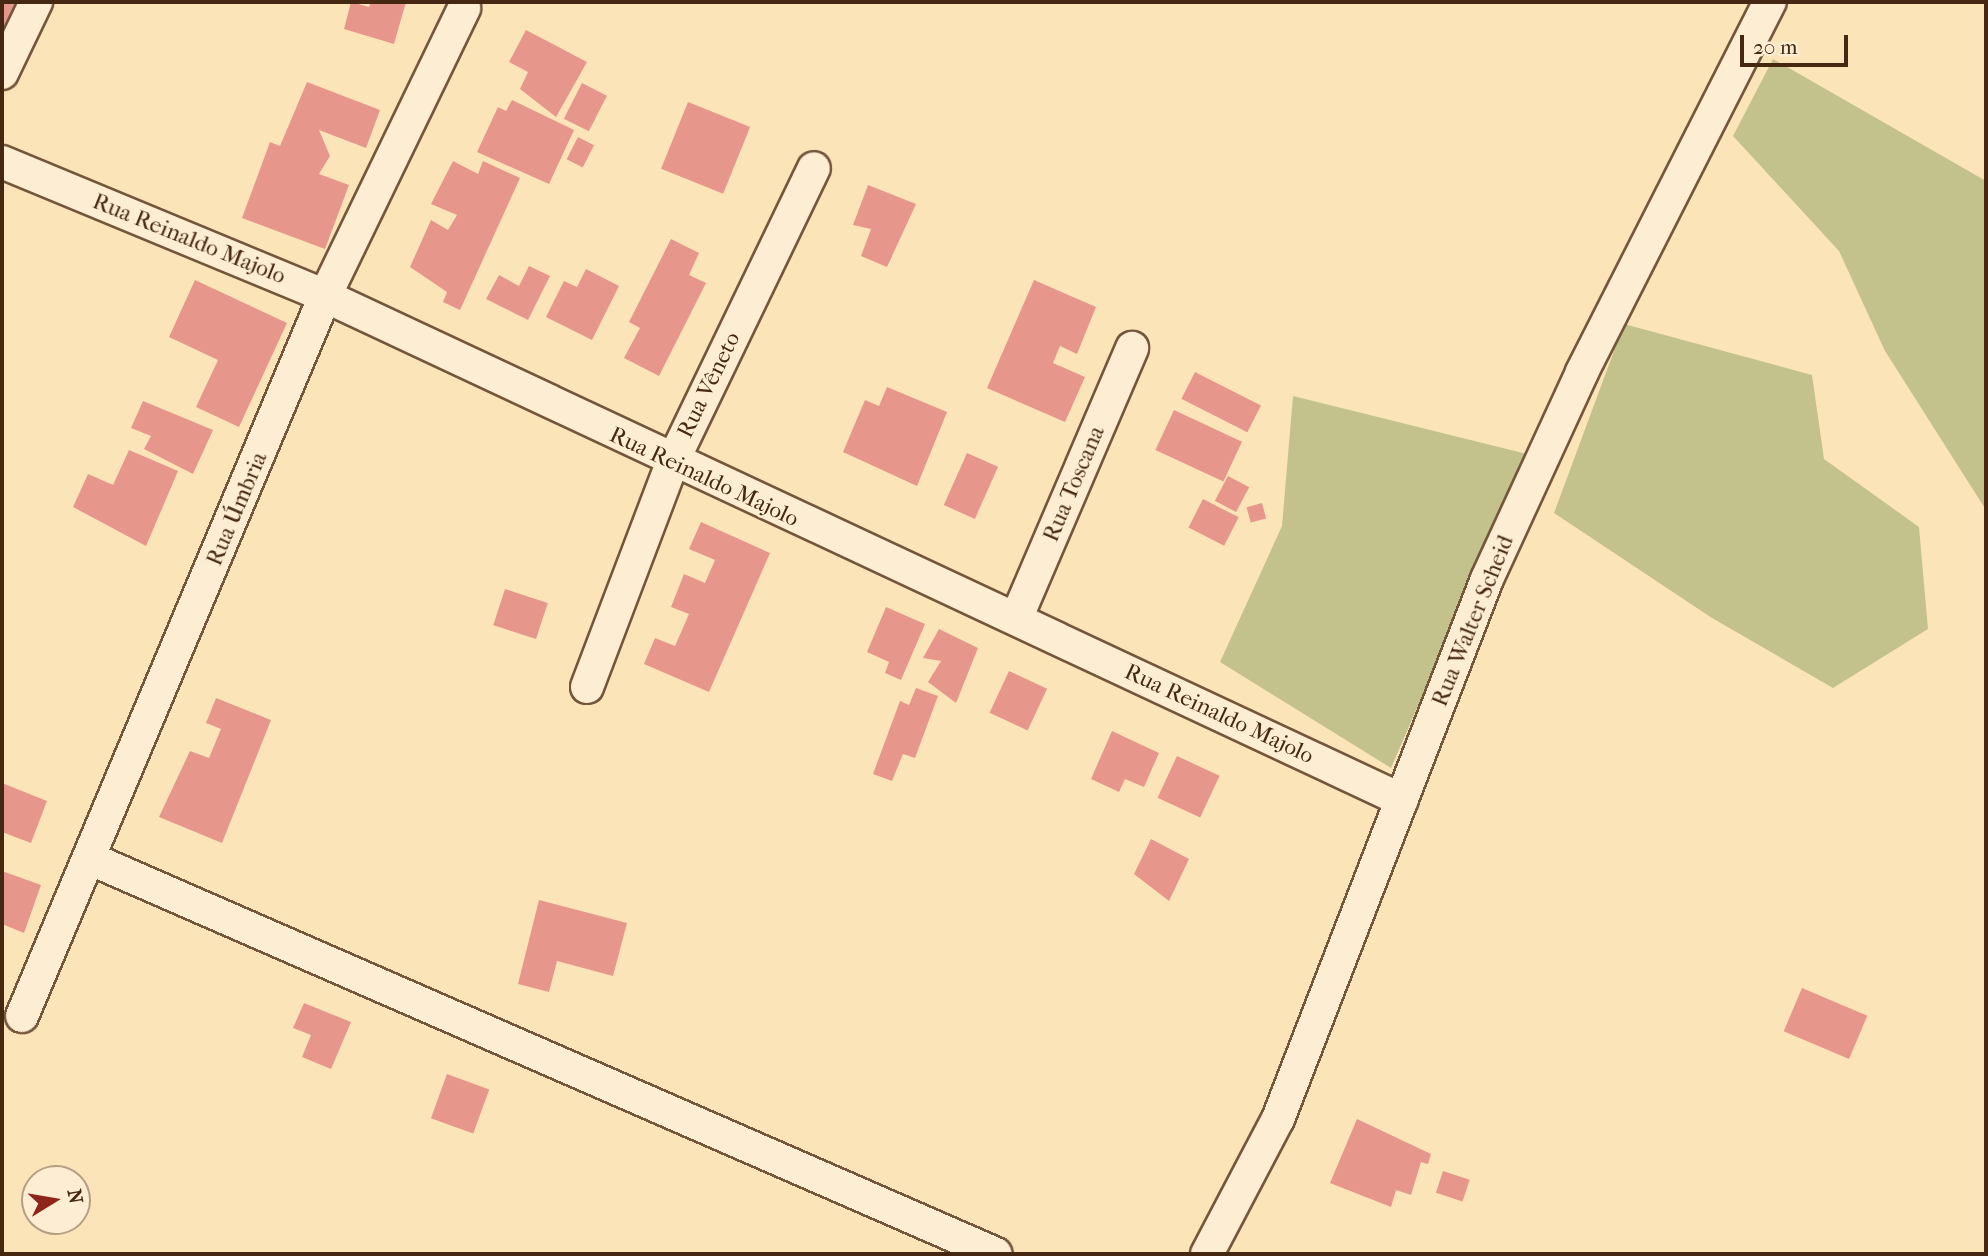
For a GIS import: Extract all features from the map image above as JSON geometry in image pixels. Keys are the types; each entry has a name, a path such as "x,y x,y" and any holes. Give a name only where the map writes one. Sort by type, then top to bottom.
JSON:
{"street":[{"path":"2,73 36,2"},
{"name":"Rua Walter Scheid","path":"1207,1254 1279,1119 1487,579 1537,469 1770,2"},
{"name":"Rua Úmbria","path":"22,1016 91,859 325,296 464,8"},
{"name":"Rua Reinaldo Majolo","path":"2,162 325,296 672,463 1016,619 1402,800"},
{"name":"Rua Vêneto","path":"587,687 672,463 814,168"},
{"name":"Rua Toscana","path":"1016,619 1132,348"},
{"path":"91,859 996,1254"}],"shaded area":[{"path":"1773,59 1986,181 1986,510 1885,351 1839,251 1733,136"},
{"path":"1624,324 1812,375 1824,459 1919,527 1928,629 1833,688 1712,618 1554,513"},
{"path":"1293,396 1527,454 1391,768 1220,662 1282,526"}],"building":[{"path":"2,2 24,2 2,51"},
{"path":"351,2 369,7 371,2 406,2 394,44 344,29"},
{"path":"526,30 587,62 556,117 520,89 528,72 509,62"},
{"path":"307,82 380,110 366,148 319,130 330,156 319,174 349,185 325,249 242,218 270,142 280,146"},
{"path":"582,83 607,96 589,131 564,119"},
{"path":"512,100 574,130 549,184 477,152 498,107 506,111"},
{"path":"688,102 750,127 723,194 661,169"},
{"path":"578,137 594,145 583,167 567,159"},
{"path":"453,161 478,174 483,161 520,178 460,310 443,302 447,292 410,267 431,220 448,230 457,215 431,204"},
{"path":"868,185 916,204 887,267 861,256 871,229 853,225"},
{"path":"671,239 699,253 689,275 706,283 659,376 624,358 640,328 629,322"},
{"path":"529,266 550,276 528,320 486,299 499,275 519,286"},
{"path":"586,269 619,286 592,340 546,317 564,281 577,287"},
{"path":"195,280 287,323 239,427 196,407 218,360 169,337"},
{"path":"1034,280 1096,307 1077,354 1060,346 1053,363 1085,377 1065,422 987,388"},
{"path":"1195,372 1261,406 1247,432 1181,399"},
{"path":"887,387 947,412 917,486 843,452 865,400 879,406"},
{"path":"143,401 213,430 193,474 144,449 151,436 131,428"},
{"path":"1174,410 1242,442 1223,482 1155,450"},
{"path":"129,450 178,471 146,546 73,507 88,474 113,485"},
{"path":"967,453 998,467 975,519 944,505"},
{"path":"1228,476 1249,487 1236,512 1215,501"},
{"path":"1203,499 1239,517 1224,546 1188,528"},
{"path":"1262,503 1266,518 1251,523 1247,507"},
{"path":"701,522 770,553 709,692 644,664 655,638 675,646 689,614 671,607 684,574 705,583 715,560 689,549"},
{"path":"505,589 548,603 536,639 493,625"},
{"path":"886,607 925,624 901,680 885,673 889,662 867,652"},
{"path":"939,629 978,648 956,703 928,682 941,661 923,658"},
{"path":"1009,671 1047,689 1028,730 990,713"},
{"path":"916,688 938,696 915,758 903,754 892,781 873,774 900,701 909,705"},
{"path":"216,698 271,720 222,843 159,817 190,751 209,758 221,729 206,723"},
{"path":"1112,731 1159,753 1144,787 1125,779 1119,792 1091,779"},
{"path":"1177,756 1220,776 1200,818 1158,798"},
{"path":"2,783 47,801 31,843 2,832"},
{"path":"1151,839 1189,859 1169,901 1134,874"},
{"path":"2,871 41,885 24,933 2,924"},
{"path":"539,900 627,923 613,976 557,961 549,992 518,984"},
{"path":"1802,988 1867,1016 1849,1059 1784,1031"},
{"path":"304,1003 351,1022 331,1069 302,1057 311,1035 293,1028"},
{"path":"447,1074 489,1089 473,1134 431,1118"},
{"path":"1357,1119 1431,1154 1428,1164 1421,1162 1411,1195 1396,1190 1391,1207 1330,1183"},
{"path":"1443,1171 1470,1180 1463,1202 1436,1193"}]}
